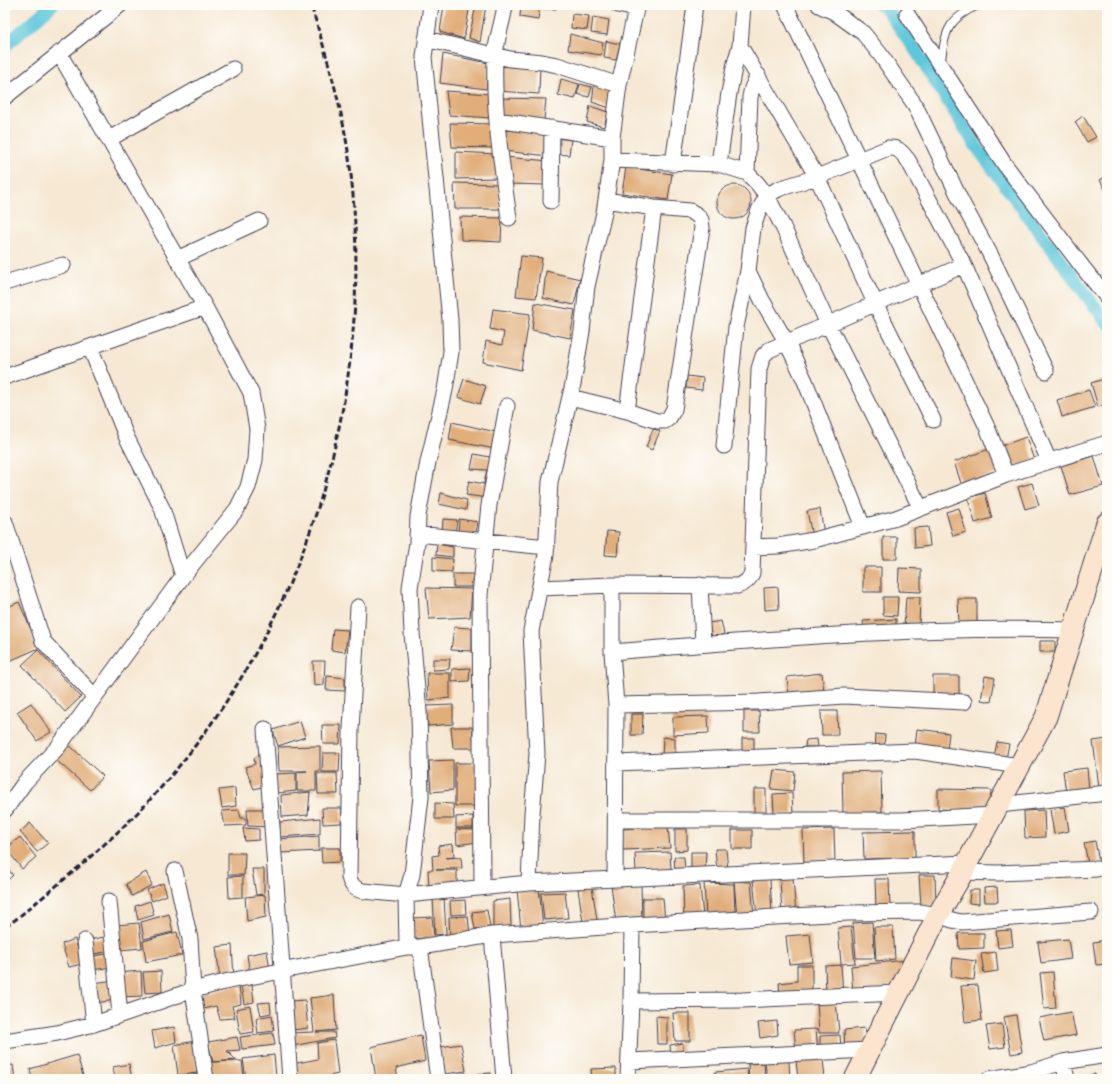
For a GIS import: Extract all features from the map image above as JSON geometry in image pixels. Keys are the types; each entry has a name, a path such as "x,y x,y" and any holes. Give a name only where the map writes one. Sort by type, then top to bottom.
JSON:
{"main road":[{"path":"855,1079 900,993 938,915 1046,717 1107,523"}],"street":[{"path":"5,97 120,5"},
{"path":"431,5 424,57 450,320 451,352 445,390 428,462 418,516 410,588 412,633 419,712 421,797 412,876 406,895 438,1079"},
{"path":"505,5 504,17 495,56 494,79 497,120 509,218"},
{"path":"529,883 532,814 538,754 531,630 547,547 550,482 570,396 582,331 587,286 606,200 612,160 612,138 619,84 636,7 618,5"},
{"path":"673,164 695,5"},
{"path":"719,164 729,93 740,46 743,5"},
{"path":"785,5 987,427 1006,475"},
{"path":"819,5 834,12 863,33 880,54 915,104 961,201 990,254 1046,371"},
{"path":"907,14 1005,165 1107,297"},
{"path":"426,40 510,60 542,62 557,65 619,84"},
{"path":"740,46 816,177 932,420"},
{"path":"5,810 25,782 58,747 151,618 237,509 248,487 256,460 257,429 250,393 205,307 59,53"},
{"path":"109,140 233,68"},
{"path":"747,173 750,97 752,88 758,76"},
{"path":"497,120 612,138"},
{"path":"551,201 552,128"},
{"path":"724,446 736,327 748,271 753,228 759,210 767,196 788,185 816,177 859,159 888,148 895,147 900,150 908,160 964,265 1049,462"},
{"path":"612,160 673,164 719,164 747,173 757,182 767,196 783,227 828,324 920,508"},
{"path":"570,396 657,421 665,421 672,414 674,409 702,228 701,220 697,215 690,211 654,208 606,200"},
{"path":"627,412 654,208"},
{"path":"177,259 259,221"},
{"path":"5,282 63,265"},
{"path":"540,588 612,585 736,586 745,583 750,578 752,573 760,369 763,356 766,353 828,324 964,265"},
{"path":"748,271 762,300 788,343 805,381 863,527"},
{"path":"5,377 205,307"},
{"path":"90,347 126,436 162,508 184,576"},
{"path":"482,887 480,596 489,505 508,406"},
{"path":"753,548 814,540 896,518 1006,475 1107,443"},
{"path":"5,522 43,641 96,696"},
{"path":"417,534 547,547"},
{"path":"612,585 612,652 616,705 615,880"},
{"path":"700,585 703,644"},
{"path":"358,607 351,729 349,877 350,882 356,890 406,895 529,883 965,867 997,873 1097,869"},
{"path":"612,652 703,644 929,630 1074,630"},
{"path":"616,705 759,702 844,696 964,702"},
{"path":"265,728 290,1079"},
{"path":"616,763 915,752 1020,766"},
{"path":"616,820 902,820 996,810 1107,793"},
{"path":"175,871 190,939 193,990 206,1079"},
{"path":"109,901 120,1015"},
{"path":"5,1041 57,1033 94,1024 193,990 283,970 492,934 848,914 920,912 938,915 962,922 1091,912"},
{"path":"628,1079 632,925"},
{"path":"492,934 504,1079"},
{"path":"85,941 94,1024"},
{"path":"631,1001 742,1000 900,993"},
{"path":"629,1061 870,1050"},
{"path":"989,1079 1009,1077 1063,1062 1107,1055"},
{"path":"1063,1062 1067,1079"}],"lane":[{"path":"941,66 944,37 948,29 957,17 979,5"}],"building":[{"path":"444,5 470,5 464,39 440,32"},
{"path":"476,5 486,5 480,42 469,38"},
{"path":"521,5 540,5 538,20 520,17"},
{"path":"543,5 557,5 556,9 543,9"},
{"path":"572,14 589,16 587,30 571,28"},
{"path":"593,17 609,20 607,35 591,33"},
{"path":"570,34 603,43 601,55 568,50"},
{"path":"606,41 620,44 616,60 604,58"},
{"path":"443,54 489,63 486,89 440,83"},
{"path":"498,64 540,66 539,94 498,91"},
{"path":"561,79 579,84 575,99 558,95"},
{"path":"595,79 616,87 613,109 592,102"},
{"path":"580,84 592,87 589,97 577,94"},
{"path":"446,91 491,94 490,118 449,115"},
{"path":"500,98 546,99 544,120 500,118"},
{"path":"590,106 608,112 604,127 587,122"},
{"path":"1083,116 1096,137 1087,142 1075,122"},
{"path":"450,123 494,124 494,148 452,147"},
{"path":"501,124 549,131 548,156 504,151"},
{"path":"557,138 571,140 569,155 556,154"},
{"path":"456,152 497,154 498,178 456,179"},
{"path":"505,157 549,161 548,185 508,184"},
{"path":"626,167 672,174 668,200 622,193"},
{"path":"1107,176 1107,193 1100,180"},
{"path":"454,183 499,184 500,209 455,209"},
{"path":"737,185 746,190 750,195 750,209 746,214 741,218 731,219 727,218 718,209 717,199 718,195 727,186"},
{"path":"460,217 502,218 501,242 461,240"},
{"path":"521,256 542,258 536,298 516,296"},
{"path":"546,271 580,279 574,305 543,298"},
{"path":"535,303 575,310 570,338 532,330"},
{"path":"493,309 530,314 521,370 483,362 486,341 502,345 504,332 490,329"},
{"path":"687,376 703,378 702,390 686,388"},
{"path":"1107,378 1107,404 1098,407 1091,383"},
{"path":"464,379 486,386 480,404 458,397"},
{"path":"1089,390 1095,407 1062,417 1057,400"},
{"path":"452,422 500,433 495,449 449,440"},
{"path":"653,429 660,431 652,450 646,447"},
{"path":"1026,437 1034,460 1010,469 1001,446"},
{"path":"989,449 998,473 962,486 954,462"},
{"path":"474,454 495,458 488,498 466,495 469,481 484,484 487,470 471,469"},
{"path":"1094,456 1103,486 1070,495 1061,466"},
{"path":"1032,483 1039,505 1025,509 1018,487"},
{"path":"441,493 467,500 466,510 439,504"},
{"path":"985,493 992,518 975,523 968,498"},
{"path":"959,508 966,532 953,536 946,512"},
{"path":"820,509 824,534 812,536 807,511"},
{"path":"443,519 457,520 455,534 442,533"},
{"path":"459,519 478,522 475,537 458,535"},
{"path":"928,527 930,546 915,548 914,528"},
{"path":"607,531 619,532 617,556 605,555"},
{"path":"883,537 897,537 897,559 883,559"},
{"path":"437,544 453,547 453,557 436,555"},
{"path":"433,557 453,559 452,572 433,571"},
{"path":"863,567 881,567 881,592 863,592"},
{"path":"899,568 921,569 921,592 898,591"},
{"path":"453,574 473,574 471,587 453,587"},
{"path":"778,587 779,609 765,610 764,588"},
{"path":"426,588 472,589 470,617 429,619"},
{"path":"883,597 898,597 897,616 883,615"},
{"path":"906,597 920,597 919,627 904,627"},
{"path":"958,599 977,599 977,624 959,624"},
{"path":"19,602 39,648 5,663 5,608"},
{"path":"896,619 896,628 864,630 863,621"},
{"path":"721,621 724,634 712,638 709,623"},
{"path":"454,627 472,628 472,651 451,650"},
{"path":"333,629 348,630 345,652 331,650"},
{"path":"1040,641 1055,641 1055,652 1040,652"},
{"path":"38,650 81,697 65,712 22,665"},
{"path":"433,659 450,659 449,669 433,670"},
{"path":"313,661 325,661 324,685 314,686"},
{"path":"470,668 469,681 452,682 452,669"},
{"path":"427,673 450,673 450,698 428,700"},
{"path":"822,673 824,692 789,696 787,677"},
{"path":"327,676 345,678 345,691 326,690"},
{"path":"933,676 959,676 959,695 933,694"},
{"path":"985,676 995,678 991,702 981,700"},
{"path":"31,703 51,732 37,741 17,712"},
{"path":"453,705 453,724 428,726 426,706"},
{"path":"744,711 759,711 760,732 744,732"},
{"path":"821,711 837,711 838,735 822,735"},
{"path":"631,714 643,714 642,735 631,735"},
{"path":"708,716 709,733 673,735 673,717"},
{"path":"300,721 305,737 278,746 273,730"},
{"path":"322,725 341,725 340,744 323,744"},
{"path":"451,727 472,727 474,748 453,748"},
{"path":"917,729 949,733 947,751 915,747"},
{"path":"876,734 885,735 884,749 875,749"},
{"path":"663,737 675,738 675,758 662,758"},
{"path":"742,738 754,738 754,753 742,753"},
{"path":"817,739 818,747 805,747 806,740"},
{"path":"1107,739 1107,785 1099,787 1093,741"},
{"path":"997,742 1009,744 1006,759 994,757"},
{"path":"68,744 103,776 90,790 55,759"},
{"path":"320,746 320,771 316,771 316,791 297,791 297,772 307,771 279,771 278,747"},
{"path":"323,753 340,753 339,772 322,772"},
{"path":"260,755 268,785 254,789 245,767 255,764 254,758"},
{"path":"453,760 453,790 431,792 429,761"},
{"path":"455,763 479,763 479,806 455,806"},
{"path":"1087,768 1089,790 1066,793 1063,771"},
{"path":"774,770 795,772 793,791 771,789"},
{"path":"881,771 882,812 843,813 842,772"},
{"path":"296,773 296,791 276,793 275,774"},
{"path":"317,773 337,773 338,794 318,794"},
{"path":"235,788 236,806 222,808 219,790"},
{"path":"754,789 766,789 766,813 754,813"},
{"path":"938,789 991,790 990,811 938,809"},
{"path":"310,792 308,815 282,817 281,795"},
{"path":"792,793 793,814 774,814 773,794"},
{"path":"1107,802 1107,822 1106,822 1103,803"},
{"path":"435,803 453,804 454,819 435,819"},
{"path":"1065,807 1069,831 1054,834 1050,810"},
{"path":"322,808 342,808 341,823 323,824"},
{"path":"247,809 268,809 269,827 248,826"},
{"path":"239,810 241,818 246,818 246,825 225,826 222,811"},
{"path":"1044,810 1045,837 1025,838 1024,811"},
{"path":"473,816 473,828 456,828 456,817"},
{"path":"320,818 320,834 280,837 280,822"},
{"path":"30,823 48,843 37,852 20,832"},
{"path":"668,826 670,848 623,850 622,829"},
{"path":"243,828 259,829 259,840 245,841"},
{"path":"456,829 476,830 477,842 457,845"},
{"path":"675,829 687,829 687,850 675,851"},
{"path":"834,829 835,864 804,865 803,830"},
{"path":"732,830 752,830 752,849 732,849"},
{"path":"915,831 915,858 864,859 863,832"},
{"path":"319,836 319,851 280,853 279,839"},
{"path":"20,837 36,857 22,869 6,848"},
{"path":"1095,841 1099,862 1088,864 1084,843"},
{"path":"453,844 454,857 446,858 461,857 462,868 436,870 457,870 457,886 429,889 428,870 433,870 432,856 439,855 438,846"},
{"path":"321,848 340,848 340,862 322,863"},
{"path":"715,849 726,849 728,870 717,871"},
{"path":"670,852 671,871 636,873 635,853"},
{"path":"691,852 706,852 705,871 691,870"},
{"path":"228,853 245,853 244,875 228,875"},
{"path":"674,857 684,857 685,871 675,871"},
{"path":"5,866 13,875 5,883"},
{"path":"252,869 264,869 264,894 256,895"},
{"path":"146,872 152,885 132,896 126,884"},
{"path":"919,875 935,875 936,905 921,906"},
{"path":"243,876 243,897 229,898 228,877"},
{"path":"770,878 772,915 757,916 753,879"},
{"path":"793,878 796,914 782,914 780,879"},
{"path":"875,879 889,879 890,908 876,908"},
{"path":"734,881 751,882 754,916 737,917"},
{"path":"163,883 167,895 152,901 147,890"},
{"path":"704,883 734,884 735,917 706,917"},
{"path":"641,884 642,922 616,923 611,885"},
{"path":"700,885 703,917 684,918 683,886"},
{"path":"592,887 597,920 583,922 578,889"},
{"path":"997,887 998,902 985,902 984,888"},
{"path":"539,888 543,928 521,930 517,889"},
{"path":"970,890 979,890 979,904 969,903"},
{"path":"565,892 568,918 544,920 541,893"},
{"path":"265,895 266,917 247,921 245,897"},
{"path":"444,896 446,934 435,935 433,898"},
{"path":"643,898 663,898 665,921 643,922"},
{"path":"510,899 511,926 493,928 493,901"},
{"path":"465,900 466,914 451,915 450,901"},
{"path":"150,901 154,915 138,920 135,906"},
{"path":"487,910 490,927 475,929 472,912"},
{"path":"169,914 173,932 144,939 141,922"},
{"path":"468,916 470,935 450,937 449,917"},
{"path":"432,917 434,937 414,939 412,918"},
{"path":"872,922 875,958 856,958 853,923"},
{"path":"139,923 142,948 119,950 116,925"},
{"path":"851,927 855,963 841,964 838,928"},
{"path":"874,927 893,927 895,959 876,961"},
{"path":"1011,930 1013,946 998,948 996,931"},
{"path":"177,932 182,955 146,962 143,941"},
{"path":"958,933 984,933 984,948 959,949"},
{"path":"810,934 813,962 789,964 786,936"},
{"path":"110,936 111,951 89,955 88,940"},
{"path":"75,939 82,964 69,967 62,944"},
{"path":"1068,939 1071,959 1041,963 1038,942"},
{"path":"1107,940 1107,964 1096,965 1093,942"},
{"path":"232,945 234,978 220,979 216,947"},
{"path":"267,951 270,970 250,974 247,955"},
{"path":"996,952 998,971 984,973 981,954"},
{"path":"112,953 113,967 91,970 89,957"},
{"path":"953,958 976,961 974,980 951,977"},
{"path":"906,960 898,990 853,993 851,966"},
{"path":"797,965 812,965 812,991 780,995 779,983 797,981"},
{"path":"841,965 843,993 826,994 825,966"},
{"path":"141,971 142,996 120,997 118,973"},
{"path":"161,971 162,992 145,993 143,972"},
{"path":"1053,972 1056,1008 1044,1009 1040,973"},
{"path":"115,980 116,1000 95,1003 93,983"},
{"path":"239,985 241,1004 232,1006 235,1018 220,1019 216,1006 203,1009 201,993"},
{"path":"241,985 252,985 254,1002 244,1004"},
{"path":"978,985 982,1020 965,1022 961,986"},
{"path":"334,995 336,1030 316,1032 334,1032 335,1038 292,1046 291,1033 314,1032 310,998"},
{"path":"305,1000 308,1028 293,1030 291,1001"},
{"path":"836,1001 839,1033 819,1033 817,1002"},
{"path":"270,1002 271,1013 261,1015 258,1003"},
{"path":"250,1006 254,1032 240,1034 236,1009"},
{"path":"1071,1012 1076,1035 1044,1041 1039,1018"},
{"path":"673,1013 690,1013 690,1041 675,1041"},
{"path":"272,1015 274,1031 258,1033 256,1018"},
{"path":"1016,1015 1022,1052 1011,1054 1004,1017"},
{"path":"656,1016 667,1017 667,1044 657,1044"},
{"path":"777,1021 778,1035 760,1038 758,1023"},
{"path":"1002,1024 1005,1047 990,1049 986,1026"},
{"path":"174,1027 176,1042 155,1048 152,1031"},
{"path":"865,1028 866,1048 845,1049 844,1030"},
{"path":"816,1029 818,1050 796,1051 794,1030"},
{"path":"273,1033 275,1045 242,1049 240,1037"},
{"path":"421,1035 425,1061 396,1068 398,1079 376,1079 371,1047"},
{"path":"840,1035 841,1049 820,1050 820,1036"},
{"path":"237,1037 240,1050 227,1051 236,1060 213,1062 208,1042"},
{"path":"334,1040 338,1074 316,1079 295,1079 292,1064 318,1059 317,1043"},
{"path":"195,1041 197,1073 178,1075 174,1045"},
{"path":"683,1043 682,1056 671,1057 670,1045"},
{"path":"461,1044 466,1071 445,1074 439,1047"},
{"path":"77,1055 84,1079 32,1079 30,1069"},
{"path":"274,1055 276,1077 246,1079 243,1059"},
{"path":"823,1059 825,1079 798,1079 796,1061"},
{"path":"242,1061 244,1077 235,1079 213,1079 210,1062"},
{"path":"789,1061 790,1079 767,1079 765,1062"},
{"path":"764,1063 765,1079 749,1079 748,1064"},
{"path":"129,1064 132,1079 115,1079 113,1067"},
{"path":"13,1065 15,1079 5,1079 5,1066"},
{"path":"616,1068 616,1079 592,1079 591,1069"},
{"path":"747,1069 748,1079 715,1079 715,1072"},
{"path":"466,1073 466,1079 444,1079 444,1077"},
{"path":"491,1073 491,1079 468,1079 468,1075"},
{"path":"200,1074 200,1079 179,1079 179,1077"},
{"path":"1095,1074 1096,1079 1078,1079 1078,1078"}],"waterway":[{"path":"5,46 52,5"},
{"path":"880,5 886,8 916,51 976,146 1107,323"}],"railway":[{"path":"5,926 15,920 73,872 129,821 164,784 216,716 261,644 297,567 324,487 343,405 354,320 355,236 345,132 332,77 311,5"}]}
